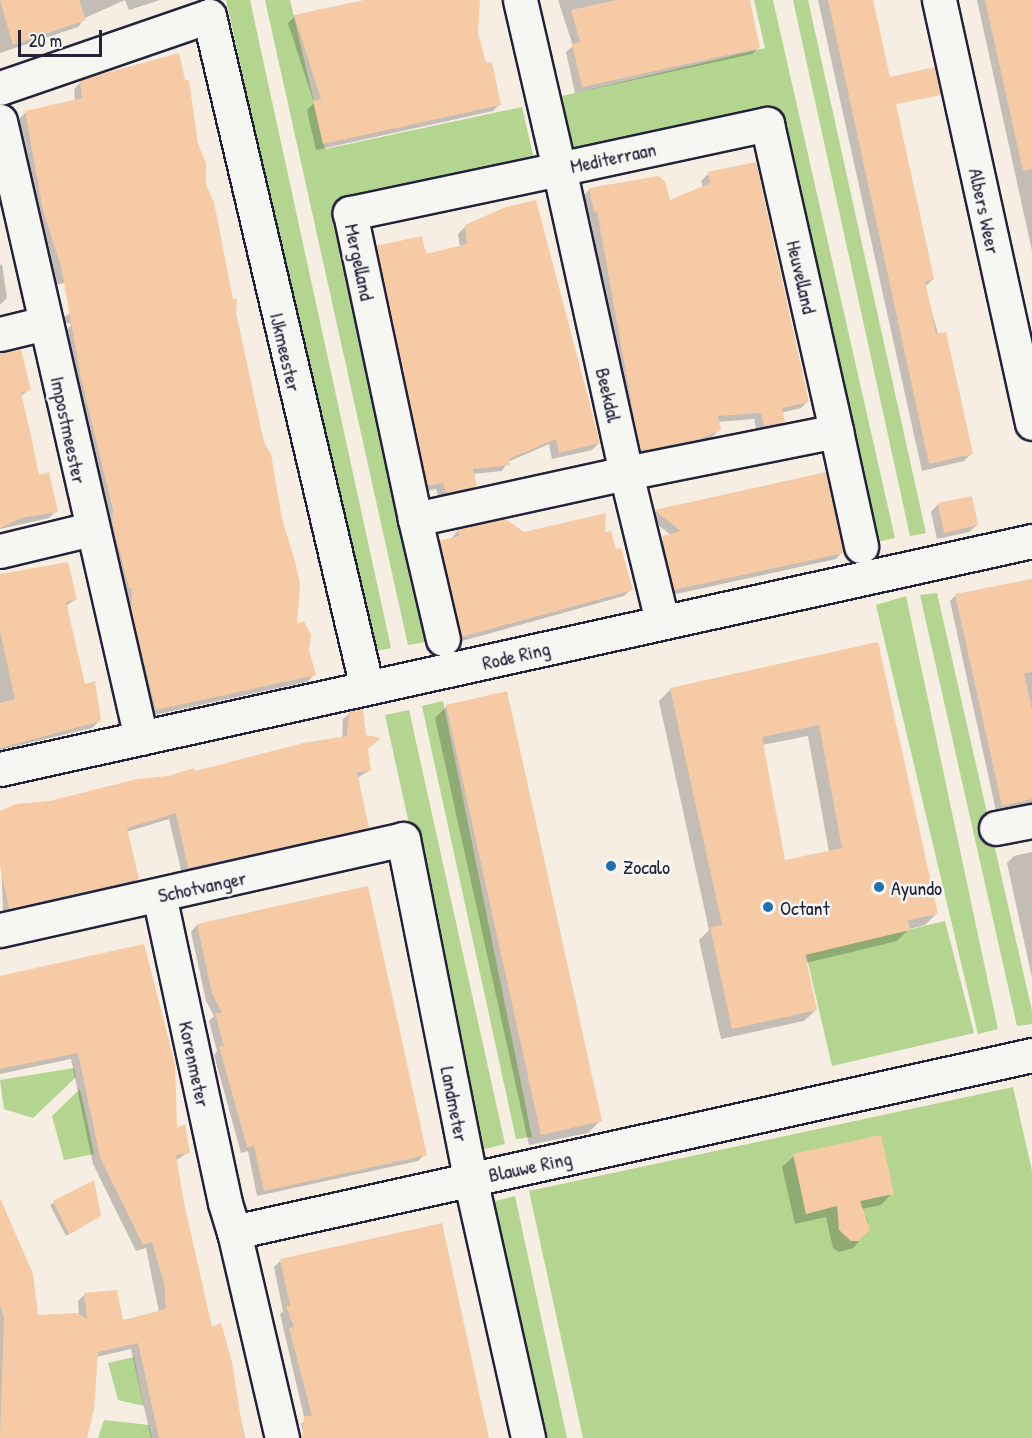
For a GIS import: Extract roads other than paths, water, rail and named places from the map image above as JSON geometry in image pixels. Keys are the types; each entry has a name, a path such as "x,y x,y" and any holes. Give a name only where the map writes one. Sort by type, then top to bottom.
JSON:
{"street":[{"name":"Mediterraan","path":"520,0 559,169 767,124"},
{"name":"Albers Weer","path":"939,0 1032,423"},
{"name":"IJkmeester","path":"0,88 209,16 367,688"},
{"name":"Impostmeester","path":"0,121 91,529 141,738"},
{"name":"Heuvelland","path":"767,124 861,546"},
{"name":"Beekdal","path":"559,169 626,473 662,621"},
{"name":"Mergelland","path":"443,639 350,213 559,169"},
{"path":"0,334 45,323"},
{"path":"415,519 626,473 836,431"},
{"path":"0,551 91,529"},
{"name":"Rode Ring","path":"0,769 1032,541"},
{"path":"996,828 1032,821"},
{"name":"Schotvanger","path":"0,930 403,839"},
{"name":"Landmeter","path":"403,839 470,1178 528,1438"},
{"name":"Korenmeter","path":"159,895 225,1203 234,1232"},
{"name":"Blauwe Ring","path":"234,1232 1032,1055"},
{"path":"234,1232 282,1438"}],"place":[{"name":"Zocalo","path":"611,866"},
{"name":"Ayundo","path":"879,887"},
{"name":"Octant","path":"768,907"}]}
